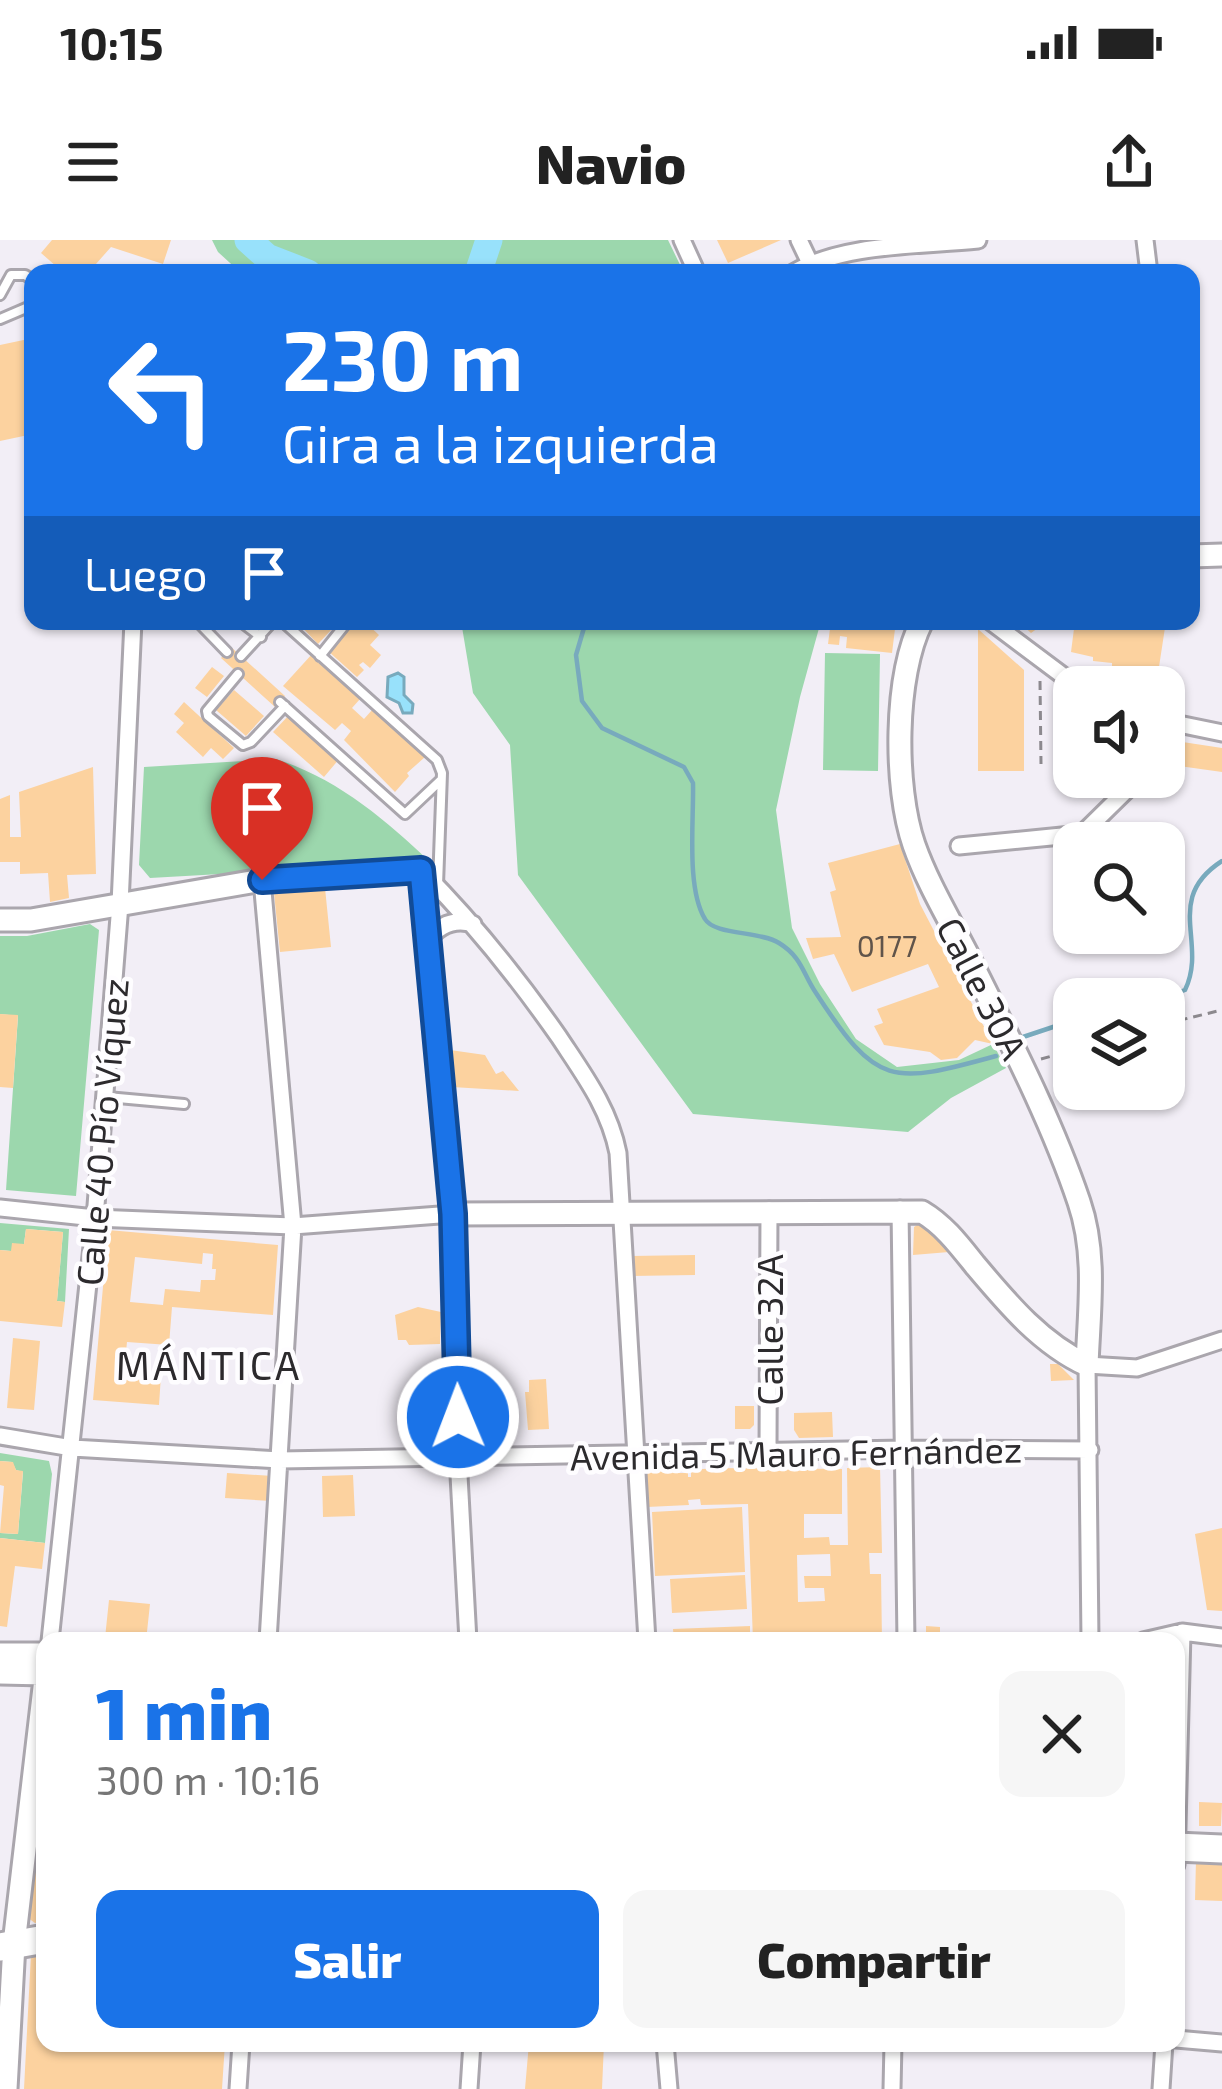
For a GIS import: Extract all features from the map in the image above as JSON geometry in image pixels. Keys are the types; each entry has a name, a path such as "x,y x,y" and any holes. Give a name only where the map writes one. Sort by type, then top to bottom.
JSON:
{"highway":[{"path":"1185,1847 1222,1849"}],"street":[{"path":"799,240 810,263 878,250 978,240"},
{"name":"Calle 40 Pío Víquez","path":"51,1632 95,1218 120,904 134,630"},
{"name":"Calle 30A","path":"919,630 908,658 903,700 908,825 932,886 1022,1065 1080,1203 1087,1232 1090,1632"},
{"path":"1002,630 1053,668"},
{"path":"1185,725 1222,733"},
{"path":"959,845 1082,834 1119,798"},
{"path":"0,920 31,920 262,880 421,870 476,925 516,974 611,1120 618,1153 646,1632"},
{"path":"421,870 453,1214 468,1632"},
{"path":"262,880 293,1226 269,1632"},
{"path":"427,941 454,922 476,925"},
{"path":"0,1208 95,1218 293,1226 453,1214 900,1209 922,1212 935,1220 1034,1330 1087,1365 1137,1368 1222,1340"},
{"path":"900,1209 906,1632"},
{"name":"Calle 32A","path":"768,1450 769,1210"},
{"name":"Avenida 5 Mauro Fernández","path":"0,1436 72,1448 280,1460 768,1450 1090,1450"},
{"path":"1185,1632 1222,1637"},
{"path":"0,1654 36,1654"},
{"path":"0,1673 36,1675"},
{"path":"6,2089 7,1946 36,1740"},
{"path":"1185,2040 1222,2043"},
{"path":"238,2089 240,2052"},
{"path":"469,2089 471,2052"},
{"path":"666,2052 668,2089"},
{"path":"892,2089 893,2052"},
{"path":"1161,2089 1163,2052"}],"lane":[{"path":"0,295 10,274 24,275"},
{"path":"206,630 227,652"},
{"path":"251,630 261,638"},
{"path":"241,656 269,630"},
{"path":"289,630 437,760 441,780 438,887"},
{"path":"320,656 341,630"},
{"path":"238,674 207,711 234,741 251,742 283,704 405,814 441,780"},
{"path":"105,1096 184,1104"}],"path":[{"path":"1040,658 1041,764"},
{"path":"1185,1019 1222,1010"},
{"path":"1022,1065 1053,1056"}],"green space":[{"path":"212,240 668,240 680,264 231,264"},
{"path":"462,630 819,630 776,810 792,928 820,984 856,1039 897,1067 959,1060 993,1044 1006,1068 951,1098 908,1132 693,1114 518,875 510,745 473,693"},
{"path":"825,653 880,654 878,771 823,770"},
{"path":"276,759 319,777 359,802 430,862 150,878 139,865 144,767"},
{"path":"90,924 99,930 76,1196 6,1190 18,1016 0,1014 0,936"},
{"path":"0,1223 69,1229 65,1302 57,1301 63,1232 26,1229 24,1244 11,1251 0,1250"},
{"path":"0,1453 49,1461 52,1474 45,1543 0,1538 0,1533 18,1534 23,1472 12,1462 0,1461"}],"water":[{"path":"398,673 404,677 404,695 413,704 412,713 403,713 399,703 387,697 388,677"}],"building":[{"path":"52,240 171,240 163,264 111,247 96,264 54,264 41,253"},
{"path":"717,240 781,240 728,263"},
{"path":"24,340 24,436 0,441 0,345"},
{"path":"305,630 331,630 318,644"},
{"path":"348,630 374,630 379,635 370,645 381,655 370,668 363,662 359,665 364,670 357,677 328,651"},
{"path":"830,630 895,630 892,653 846,648 847,637 840,636 839,645 828,644"},
{"path":"979,630 1024,670 1024,771 978,771"},
{"path":"1074,630 1165,630 1159,666 1112,666 1093,661 1093,657 1071,652"},
{"path":"231,647 285,696 275,707 221,658"},
{"path":"313,653 360,699 352,708 364,719 372,710 425,757 395,792 344,740 351,731 342,723 335,730 283,686"},
{"path":"212,667 224,676 207,697 195,688"},
{"path":"234,690 264,716 246,736 216,710"},
{"path":"184,702 234,748 223,759 211,748 203,757 176,732 184,723 174,714"},
{"path":"290,714 340,758 324,777 273,732"},
{"path":"1185,742 1222,748 1222,772 1185,767"},
{"path":"93,767 96,874 67,875 69,898 50,902 48,873 20,874 20,862 0,862 0,799 10,795 10,837 21,837 19,792"},
{"path":"900,844 920,904 993,1044 975,1040 957,1058 941,1060 930,1052 884,1045 874,1026 883,1023 877,1009 939,987 928,964 852,992 834,954 813,959 806,938 841,937 828,863"},
{"path":"325,888 331,947 280,952 274,893"},
{"path":"0,1014 18,1015 13,1088 0,1087"},
{"path":"450,1050 485,1055 496,1074 503,1071 519,1091 452,1087"},
{"path":"922,1222 949,1252 913,1255 914,1227"},
{"path":"26,1229 63,1232 57,1301 65,1302 62,1327 0,1321 0,1250 11,1251 12,1243 24,1244"},
{"path":"108,1230 278,1245 273,1315 172,1307 169,1345 127,1342 124,1372 161,1375 159,1405 93,1400","holes":["203,1253 213,1254 215,1280 201,1280 200,1292 165,1289 163,1305 130,1302 135,1257 202,1264"]},
{"path":"695,1255 695,1275 631,1276 631,1256"},
{"path":"418,1307 441,1312 440,1344 409,1345 398,1340 395,1315"},
{"path":"13,1338 40,1341 34,1410 7,1408"},
{"path":"1050,1364 1058,1364 1074,1380 1051,1381"},
{"path":"546,1379 549,1429 528,1430 525,1392 529,1392 529,1380"},
{"path":"735,1406 754,1406 750,1429 735,1429"},
{"path":"832,1412 833,1437 799,1438 794,1430 794,1413"},
{"path":"0,1461 13,1462 16,1470 23,1471 18,1534 0,1533 4,1486 0,1485"},
{"path":"675,1466 675,1473 688,1473 688,1477 691,1470 715,1468 842,1469 842,1514 804,1514 804,1538 829,1537 830,1545 848,1545 847,1468 880,1467 882,1553 869,1553 870,1574 881,1574 882,1632 753,1632 748,1504 701,1505 700,1499 688,1500 689,1505 647,1507 646,1467","holes":["830,1554 831,1576 804,1576 805,1588 824,1588 825,1601 798,1602 797,1555"]},
{"path":"227,1473 273,1476 271,1501 225,1498"},
{"path":"353,1475 355,1516 323,1517 322,1476"},
{"path":"742,1507 745,1572 655,1576 652,1512"},
{"path":"1222,1528 1222,1611 1207,1610 1195,1534"},
{"path":"0,1538 45,1543 42,1569 15,1566 7,1627 0,1626"},
{"path":"745,1575 747,1609 672,1613 670,1579"},
{"path":"109,1600 150,1604 147,1632 106,1632"},
{"path":"750,1626 750,1632 673,1632"},
{"path":"1199,1802 1222,1803 1221,1826 1199,1826"},
{"path":"36,1845 36,1923 28,1918"},
{"path":"1196,1860 1222,1861 1222,1901 1195,1900"},
{"path":"36,1953 36,2052 224,2052 222,2089 24,2089 31,1954"},
{"path":"528,2052 604,2052 602,2089 525,2089"}],"waterway":[{"path":"248,240 267,257 285,264"},
{"path":"481,264 489,240"},
{"path":"583,630 576,655 582,701 602,728 684,767 693,783 693,872 705,919 718,928 771,939 787,948 855,1047 890,1071 932,1072 996,1056"},
{"path":"1185,990 1191,973 1190,906 1204,876 1222,861"},
{"path":"1023,1037 1053,1027"}],"district":[{"name":"MÁNTICA","path":"209,1364"}],"route":[{"path":"262,880 421,870 453,1214 458,1417"}]}
